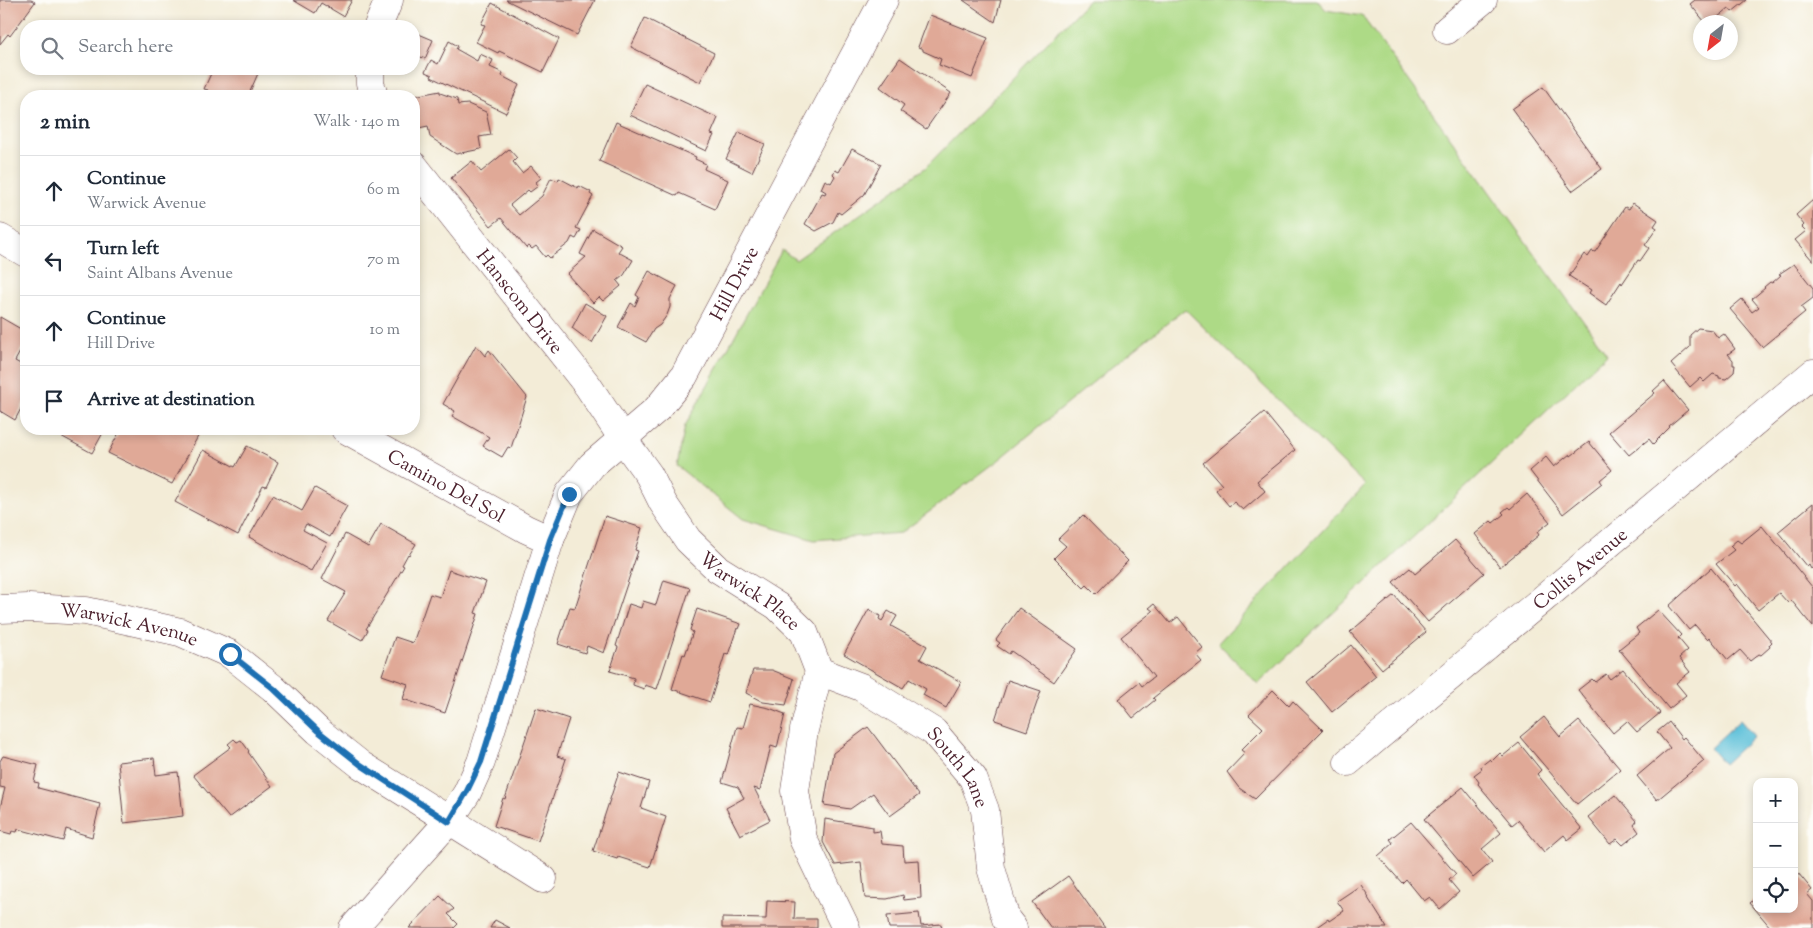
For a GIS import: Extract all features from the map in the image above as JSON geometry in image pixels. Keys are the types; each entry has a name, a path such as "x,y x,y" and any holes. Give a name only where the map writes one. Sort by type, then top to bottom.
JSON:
{"street":[{"path":"381,20 389,0"},
{"name":"Hill Drive","path":"353,928 449,822 466,793 481,762 550,540 569,494 592,465 657,409 684,376 884,0"},
{"path":"1447,30 1483,0"},
{"path":"370,75 372,90"},
{"name":"Hanscom Drive","path":"420,174 588,386 623,439"},
{"path":"0,238 20,250"},
{"name":"Collis Avenue","path":"1348,762 1813,373"},
{"name":"Camino Del Sol","path":"356,435 526,529 550,540"},
{"name":"Warwick Place","path":"623,439 649,475 663,504 688,540 718,570 777,606 804,632 819,671"},
{"name":"Warwick Avenue","path":"0,609 29,608 86,611 180,632 230,654 273,688 318,731 361,765 449,822 543,879"},
{"path":"819,671 804,730 796,791 803,839 846,928"},
{"name":"South Lane","path":"819,671 861,687 934,732 972,778 985,810 991,868 1006,919 1013,928"}],"green space":[{"path":"1089,0 1317,0 1326,10 1362,16 1607,354 1258,684 1218,643 1365,485 1185,309 1000,459 901,533 814,540 743,519 677,466 685,426 782,250 796,260 925,168"}],"water":[{"path":"1740,720 1754,736 1724,764 1710,748"}],"building":[{"path":"0,0 31,0 35,2 10,36 8,34 0,44"},
{"path":"293,0 352,0 343,16 321,3 315,13"},
{"path":"506,0 595,0 577,35"},
{"path":"963,0 1001,0 995,22"},
{"path":"1695,0 1747,0 1732,12 1729,8 1720,15 1699,15 1690,4"},
{"path":"492,3 559,39 543,72 476,42 485,25 481,24"},
{"path":"930,15 988,38 972,78 939,65 941,59 918,47"},
{"path":"645,18 714,53 700,82 631,47"},
{"path":"420,35 433,40 425,59 420,57"},
{"path":"449,41 458,46 456,49 477,61 480,54 493,60 490,67 503,73 502,76 519,85 506,113 431,77 432,75 425,72 431,60 438,64"},
{"path":"900,58 951,93 926,129 900,111 904,105 880,87"},
{"path":"210,75 257,75 251,90 204,89"},
{"path":"645,84 718,118 711,134 714,135 706,151 630,115"},
{"path":"1543,87 1602,169 1572,191 1512,109"},
{"path":"440,91 440,93 457,99 458,105 468,104 486,112 491,135 479,137 481,149 456,154 430,137 428,126 420,128 420,95"},
{"path":"616,122 696,157 695,159 706,164 704,169 728,180 715,209 679,193 677,196 599,161"},
{"path":"739,132 765,144 752,172 726,159"},
{"path":"509,149 517,158 513,162 522,173 531,166 541,178 536,182 538,186 530,192 528,190 510,205 519,215 542,196 551,178 558,181 559,178 578,188 579,186 591,192 590,194 593,196 576,228 581,230 576,239 572,237 569,243 550,258 547,255 545,257 536,246 532,249 529,246 526,248 501,218 491,226 451,178 472,161 481,172"},
{"path":"852,149 881,164 864,195 841,214 838,212 833,222 816,231 805,224 822,193 825,194 826,192 821,189 825,180 831,183 835,176 833,174 835,170 839,172"},
{"path":"1813,200 1813,261 1795,240 1806,231 1796,215"},
{"path":"1633,203 1658,220 1654,226 1657,228 1645,245 1649,248 1640,261 1638,260 1622,284 1621,282 1606,305 1589,293 1591,290 1569,276 1584,254 1588,257 1592,251 1595,252 1625,207 1629,209"},
{"path":"593,229 622,246 618,252 633,260 624,275 617,281 621,286 603,301 599,297 593,303 567,274 586,257 580,254"},
{"path":"1794,264 1813,288 1813,298 1801,307 1805,312 1762,347 1730,309 1742,299 1752,312 1759,307 1752,299 1770,282 1772,283 1781,275 1779,274"},
{"path":"649,271 677,286 670,299 667,315 660,325 654,329 646,342 618,327 631,303 635,306 639,297 636,295"},
{"path":"585,303 607,316 592,343 572,328"},
{"path":"0,317 20,329 20,352 15,361 20,364 20,410 15,420 0,411"},
{"path":"1698,328 1712,330 1718,338 1724,334 1735,349 1728,354 1733,360 1733,365 1735,365 1734,372 1726,379 1719,378 1719,376 1713,374 1704,382 1700,378 1690,387 1671,364 1690,347 1690,335"},
{"path":"476,345 485,356 489,350 527,397 511,448 508,447 502,457 483,446 489,437 452,416 455,411 443,404"},
{"path":"1664,381 1688,410 1669,426 1653,444 1649,439 1629,455 1609,432 1655,393 1653,391"},
{"path":"1264,412 1295,450 1257,481 1265,491 1243,510 1234,502 1229,506 1216,490 1222,485 1203,463"},
{"path":"59,435 102,435 92,453"},
{"path":"118,435 199,435 172,484 108,453"},
{"path":"1589,442 1612,470 1600,480 1602,483 1563,514 1530,471 1546,457 1554,467"},
{"path":"247,446 278,462 266,487 263,486 238,535 175,502 203,450 235,467"},
{"path":"315,488 347,506 330,537 306,524 303,530 327,543 311,571 249,537 273,495 302,511"},
{"path":"1527,494 1550,522 1537,532 1539,535 1500,567 1475,534 1491,521 1493,523 1504,514 1502,512 1508,507 1510,509"},
{"path":"1813,503 1813,567 1811,569 1809,565 1807,567 1778,532"},
{"path":"1083,515 1128,561 1096,594 1087,585 1084,588 1054,558 1066,546 1058,539"},
{"path":"605,516 642,528 635,550 638,551 604,653 587,646 585,653 558,644 570,607 575,608"},
{"path":"381,524 416,544 408,554 402,565 404,566 366,629 368,630 362,640 328,621 346,592 322,579 345,534 368,547"},
{"path":"1762,526 1813,588 1813,627 1791,600 1788,603 1779,593 1758,610 1737,584 1735,586 1716,564 1734,550 1730,546 1737,540 1741,543"},
{"path":"1455,540 1484,573 1428,622 1393,582 1410,568 1415,574"},
{"path":"1711,568 1772,642 1769,645 1770,647 1761,655 1759,654 1750,661 1740,650 1728,660 1709,637 1707,639 1695,625 1689,630 1669,606"},
{"path":"449,570 486,582 475,613 478,614 445,713 403,699 408,684 382,675 395,637 413,643 430,594 440,597"},
{"path":"664,580 690,588 657,689 645,685 644,689 633,685 634,678 610,671 629,604 641,608 643,601 656,605"},
{"path":"1394,595 1426,632 1382,669 1350,632"},
{"path":"1154,604 1170,623 1178,617 1202,647 1195,653 1201,660 1153,698 1155,700 1133,718 1118,699 1139,682 1142,686 1154,677 1121,637 1153,611 1149,608"},
{"path":"1019,608 1077,649 1054,682 1011,651 1009,654 997,646 1000,643 996,640"},
{"path":"697,609 741,624 739,629 737,628 728,655 725,654 710,702 672,689 683,654 685,655 693,632 690,630"},
{"path":"869,609 880,616 879,619 882,621 888,611 897,616 891,626 927,646 920,659 961,682 946,708 923,695 926,689 909,679 903,688 844,654"},
{"path":"1658,610 1681,635 1678,638 1688,650 1679,658 1690,672 1676,683 1686,695 1669,709 1619,649 1639,633 1636,628"},
{"path":"1351,645 1376,676 1332,712 1307,682"},
{"path":"1623,669 1660,713 1637,732 1627,721 1613,733 1578,690 1592,679 1595,682 1606,674 1610,679"},
{"path":"753,670 772,670 794,679 786,705 763,702 746,693"},
{"path":"1008,680 1041,691 1027,731 995,720"},
{"path":"1273,690 1289,706 1293,701 1323,730 1255,799 1239,788 1227,772 1245,753 1241,750 1263,728 1249,715"},
{"path":"750,704 785,714 777,748 771,746 760,790 754,788 770,820 740,835 726,808 744,798 738,787 722,782 737,727 743,728"},
{"path":"536,708 569,719 557,756 566,759 538,841 494,826"},
{"path":"1544,717 1560,737 1579,721 1620,769 1577,804 1520,737"},
{"path":"1669,722 1682,739 1684,737 1704,761 1657,800 1637,776 1670,748 1657,732"},
{"path":"868,727 919,795 890,816 873,793 850,809 824,805 833,753"},
{"path":"234,739 237,742 241,740 272,786 229,818 193,775 231,747 228,744"},
{"path":"1519,743 1541,770 1537,774 1582,829 1568,840 1564,835 1544,852 1518,820 1512,825 1478,784 1479,782 1474,775 1490,759 1492,761 1500,753 1503,756"},
{"path":"3,756 38,765 34,782 39,783 38,788 100,804 92,837 66,829 63,841 18,829 17,832 12,831 11,834 0,831 0,808 5,788 0,787 0,761"},
{"path":"154,758 156,775 178,772 183,816 124,823 118,762"},
{"path":"619,772 649,782 641,808 666,817 650,867 593,851"},
{"path":"1463,787 1501,833 1482,849 1492,862 1473,878 1424,819"},
{"path":"1615,795 1637,821 1634,825 1639,832 1623,845 1617,839 1610,844 1588,817"},
{"path":"825,819 873,827 873,832 880,831 882,844 903,846 904,861 919,860 921,898 904,900 903,895 887,899 865,898 861,862 835,865 823,842"},
{"path":"1411,822 1456,874 1449,880 1459,892 1440,909 1430,897 1424,901 1406,879 1402,883 1378,856 1393,843 1390,839"},
{"path":"1798,873 1812,890 1807,894 1813,901 1813,928 1771,928 1758,913 1798,913"},
{"path":"1068,876 1105,928 1051,928 1032,902"},
{"path":"1361,885 1387,928 1315,928 1344,911 1337,901"},
{"path":"440,896 454,909 448,914 458,924 454,928 409,928"},
{"path":"767,901 795,902 794,919 817,919 817,928 722,928 722,918 766,919"},
{"path":"919,913 921,926 941,924 942,928 889,928 887,916"},
{"path":"495,920 510,928 490,928"}],"route":[{"path":"230,654 273,688 318,731 361,765 449,822 481,762 550,540 569,494"}]}
